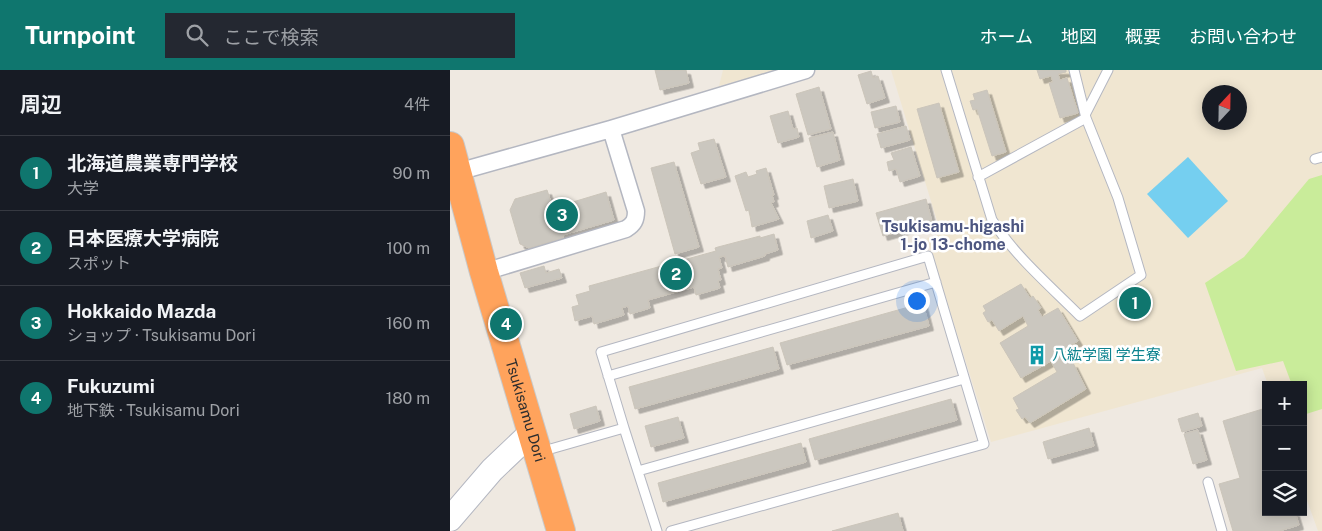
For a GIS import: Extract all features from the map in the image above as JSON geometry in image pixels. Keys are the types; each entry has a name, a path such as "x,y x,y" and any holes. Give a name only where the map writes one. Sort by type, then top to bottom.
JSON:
{"highway":[{"name":"Tsukisamu Dori","path":"450,146 454,173 561,531"}],"street":[{"path":"454,173 611,129 806,70"},
{"path":"484,272 626,229 632,225 636,219 636,211 611,129"},
{"path":"450,519 492,470 535,443"}],"lane":[{"path":"946,70 992,220 1002,236 1080,316 1140,274 1118,198 1086,115 1074,70"},
{"path":"978,177 1086,115 1108,70"},
{"path":"657,531 601,352 928,256 984,444 671,531"},
{"path":"608,376 936,282"},
{"path":"638,471 964,379"},
{"path":"535,443 624,428"},
{"path":"1208,482 1222,531"}],"shaded area":[{"path":"723,70 778,70 719,86"},
{"path":"891,70 1322,70 1322,531 1318,531 1307,500 1307,381 1267,381 1262,368 991,442 927,238 941,234"}],"green space":[{"path":"1322,175 1322,409 1307,414 1307,381 1290,381 1283,361 1236,371 1205,283 1244,257 1309,179"}],"water":[{"path":"1188,157 1228,201 1188,238 1147,194"}],"building":[{"path":"655,70 686,70 689,83 660,90"},
{"path":"1037,70 1066,70 1066,72 1058,74 1060,80 1067,78 1078,113 1060,118 1049,83 1053,82 1051,76 1040,79"},
{"path":"871,71 873,78 878,76 885,98 867,104 858,75"},
{"path":"819,87 831,129 808,135 796,94"},
{"path":"987,90 1006,152 992,156 977,109 973,110 970,101 975,100 973,94"},
{"path":"939,103 959,172 937,178 917,109"},
{"path":"896,106 900,122 875,128 871,112"},
{"path":"788,111 793,129 797,128 799,137 778,143 770,116"},
{"path":"906,126 910,140 881,148 877,134"},
{"path":"833,132 840,160 817,167 809,138"},
{"path":"714,139 726,177 701,184 691,153 700,150 698,143"},
{"path":"911,147 920,176 900,182 896,169 889,171 887,162 894,160 891,153"},
{"path":"674,162 699,247 675,254 651,168"},
{"path":"766,168 774,195 772,195 774,202 771,203 779,219 752,227 749,210 746,211 735,176 746,172 748,177 757,174 756,171"},
{"path":"853,179 858,201 829,208 824,186"},
{"path":"547,190 553,208 606,192 614,220 563,235 563,238 529,248 520,244 510,210 515,199"},
{"path":"926,199 932,222 883,236 876,213"},
{"path":"828,215 833,231 811,238 807,221"},
{"path":"774,234 778,250 765,254 765,256 728,267 725,256 719,257 722,268 718,269 721,280 718,281 720,288 696,295 694,287 648,300 650,308 630,314 628,306 622,308 624,315 594,324 592,316 575,321 572,307 579,305 576,295 590,291 589,286 716,251 715,248 718,247"},
{"path":"544,266 546,273 559,269 562,278 525,288 520,273"},
{"name":"八紘学園 学生寮","path":"1021,284 1030,298 1033,296 1041,308 1038,310 1042,317 1058,308 1078,341 1063,350 1071,364 1073,363 1086,389 1030,423 1025,417 1022,419 1016,410 1019,409 1013,398 1057,372 1051,361 1021,378 1000,343 1028,326 1023,316 999,331 992,320 988,322 983,313 986,311 983,306"},
{"path":"923,303 929,326 787,365 780,343"},
{"path":"773,347 779,369 635,409 629,387"},
{"path":"951,399 957,420 815,460 809,439"},
{"path":"596,406 600,421 574,429 570,414"},
{"path":"1262,409 1262,516 1296,516 1299,525 1279,531 1233,531 1219,484 1240,478 1223,421"},
{"path":"1198,413 1202,426 1182,432 1178,419"},
{"path":"678,417 684,438 651,447 645,426"},
{"path":"1089,428 1094,446 1048,459 1043,442"},
{"path":"1198,430 1207,460 1193,464 1184,434"},
{"path":"801,443 806,462 663,502 658,483"},
{"path":"898,513 903,531 832,531"}],"place":[{"name":"Hokkaido Mazda","path":"562,215"},
{"name":"日本医療大学病院","path":"676,274"},
{"name":"北海道農業専門学校","path":"1135,303"},
{"name":"Fukuzumi","path":"506,324"},
{"name":"八紘学園 学生寮","path":"1037,355"}],"district":[{"name":"Tsukisamu-higashi 1-jo 13-chome","path":"953,235"}]}
